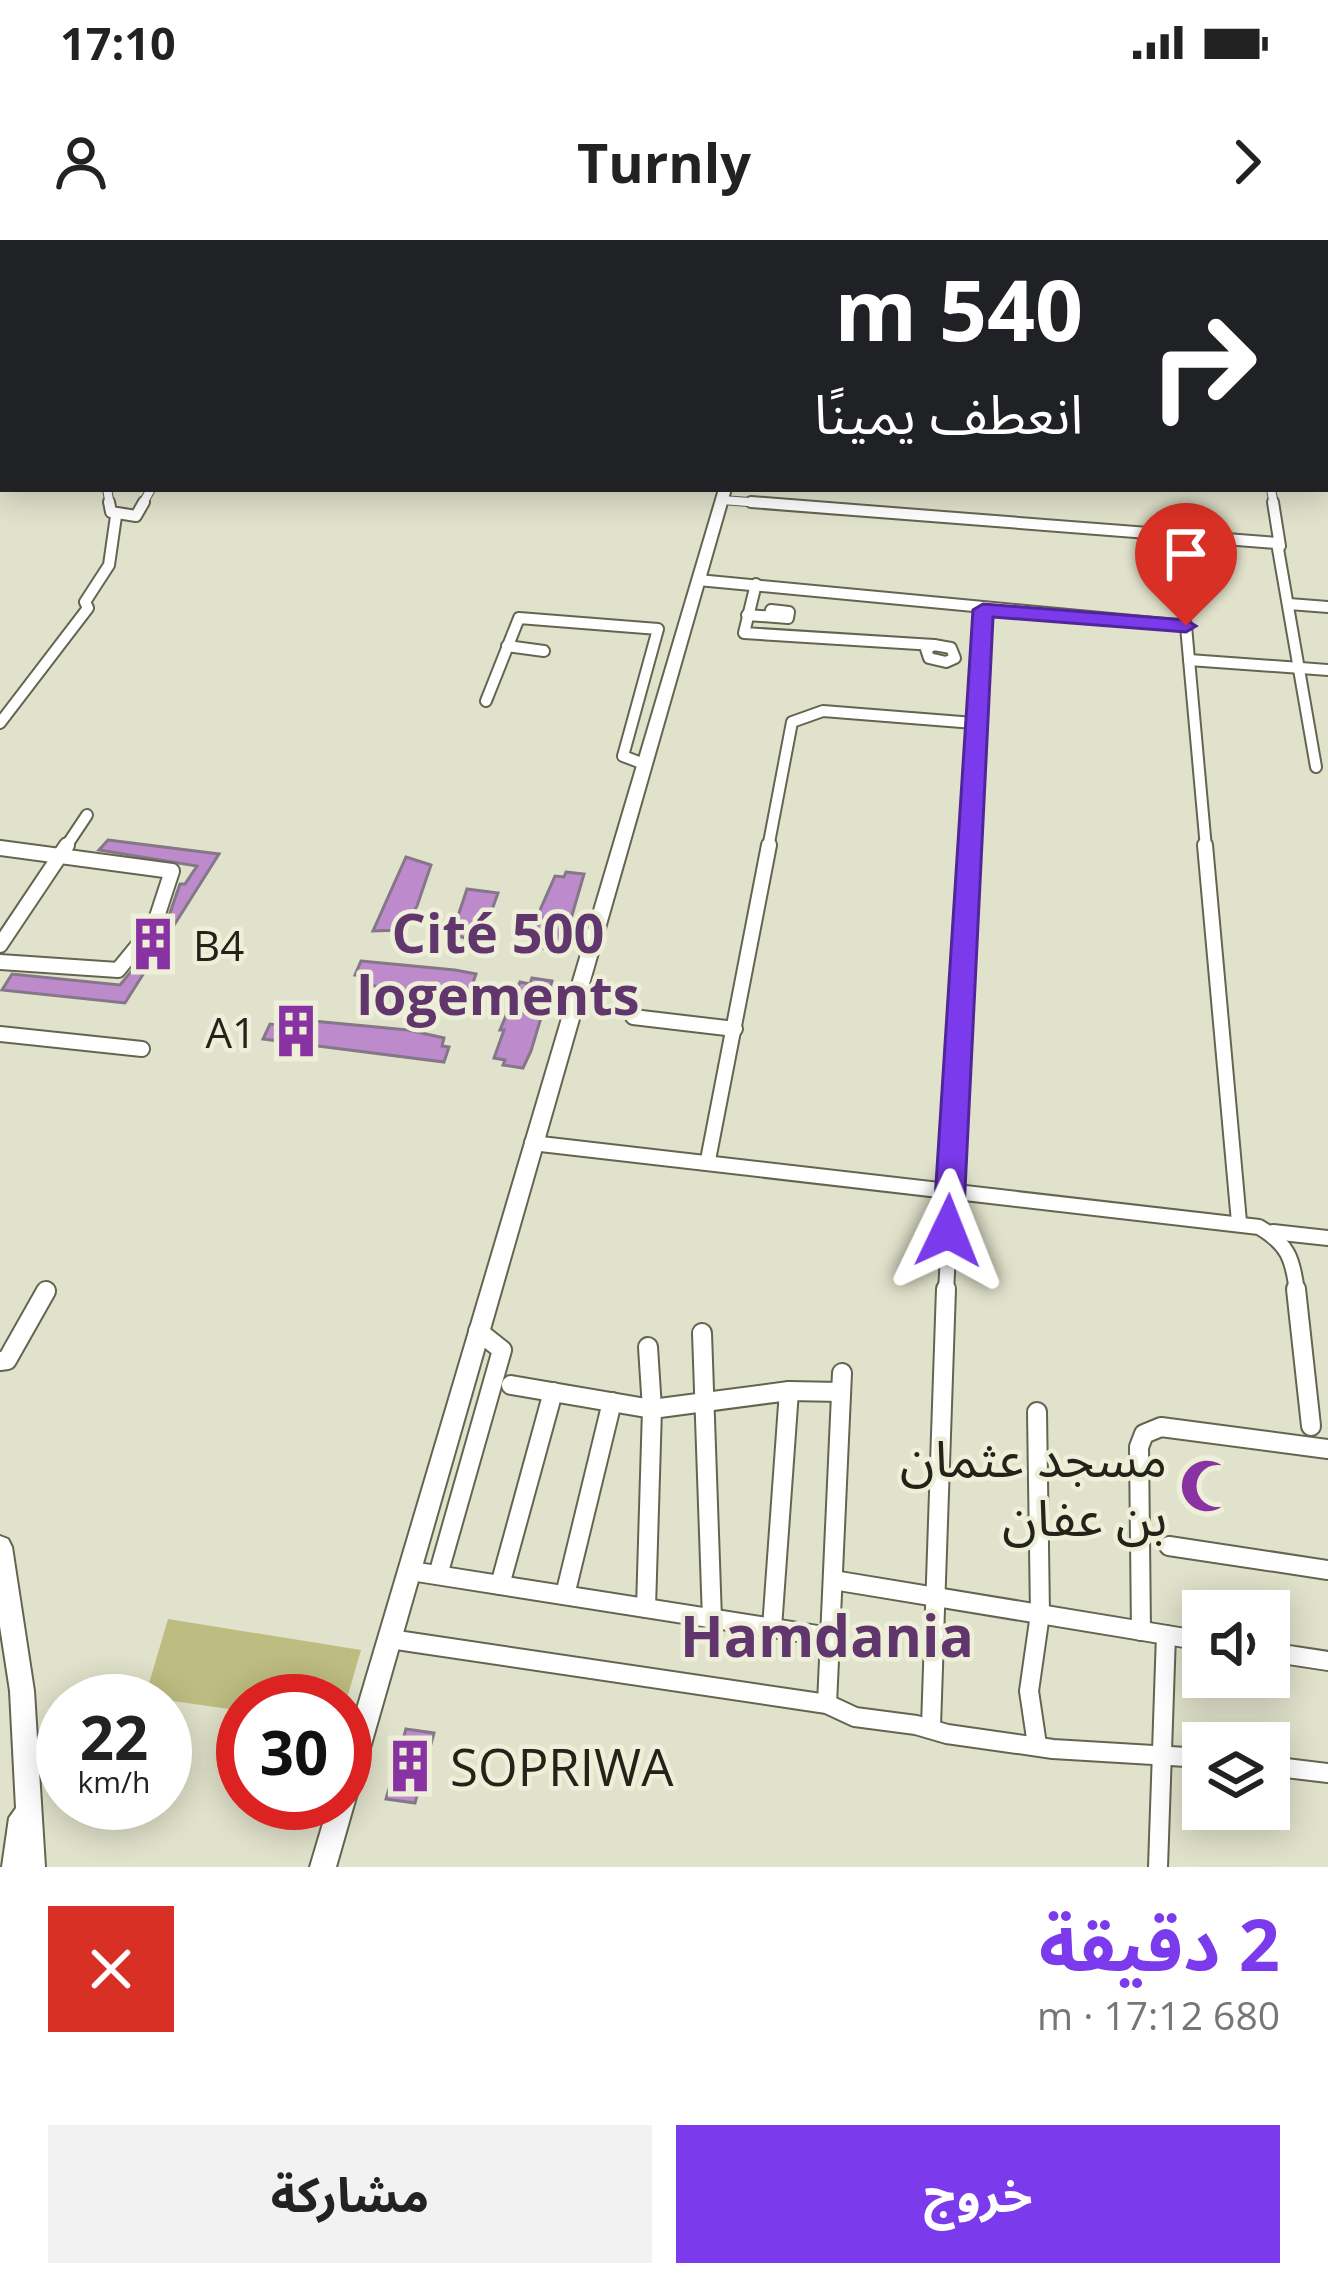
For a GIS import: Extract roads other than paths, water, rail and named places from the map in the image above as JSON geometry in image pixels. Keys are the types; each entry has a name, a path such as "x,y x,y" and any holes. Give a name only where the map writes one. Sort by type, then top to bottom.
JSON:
{"main road":[{"path":"372,1701 723,494"},
{"path":"0,1547 22,1691 32,1867"},
{"path":"15,1867 28,1771"},
{"path":"323,1867 334,1830"}],"street":[{"path":"0,723 88,608 85,602 104,577 117,542 112,524 116,516 108,492"},
{"path":"116,516 136,516 149,492"},
{"path":"1271,492 1316,766"},
{"path":"723,494 1241,538 1280,546"},
{"path":"1175,561 1186,626 1239,1222"},
{"path":"698,580 1186,626"},
{"path":"756,584 744,633 934,645"},
{"path":"1289,604 1328,607"},
{"path":"931,1726 950,1189 983,610"},
{"path":"747,615 770,616 769,622 786,623 788,618"},
{"path":"486,701 523,617 658,629 623,756 644,764"},
{"path":"507,646 544,651"},
{"path":"1189,660 1328,670"},
{"path":"708,1160 792,722 807,713 823,712 974,723"},
{"path":"0,945 87,815"},
{"path":"0,848 172,871 171,886 157,918 118,970 0,962"},
{"path":"633,1017 735,1029"},
{"path":"0,1034 142,1049"},
{"path":"532,1143 1239,1222 1270,1232 1328,1238"},
{"path":"1270,1232 1293,1259 1311,1426"},
{"path":"0,1361 7,1360 46,1291"},
{"path":"438,1575 482,1424 502,1385 502,1350 478,1331"},
{"path":"702,1333 712,1619"},
{"path":"646,1608 652,1408 648,1347"},
{"path":"463,1383 652,1408 842,1383 827,1704"},
{"path":"772,1628 789,1390"},
{"path":"500,1585 553,1392"},
{"path":"565,1595 612,1402"},
{"path":"1037,1412 1040,1614 1030,1691 1037,1745"},
{"path":"453,1420 482,1424"},
{"path":"1142,1631 1139,1447 1144,1434 1161,1427 1328,1449"},
{"path":"1169,1546 1328,1570"},
{"path":"411,1571 830,1637"},
{"path":"832,1580 1182,1638"},
{"path":"1158,1867 1166,1635"},
{"path":"390,1639 827,1704 848,1719 931,1726 946,1734 1182,1756"},
{"path":"1290,1655 1328,1661"},
{"path":"1290,1768 1328,1773"}],"place":[{"name":"B4","path":"153,944"},
{"name":"A1","path":"296,1031"},
{"name":"مسجد عثمان بن عفان","path":"1207,1486"},
{"name":"SOPRIWA","path":"410,1766"}],"district":[{"name":"Cité 500 logements","path":"498,963"},
{"name":"Hamdania","path":"827,1635"}]}
